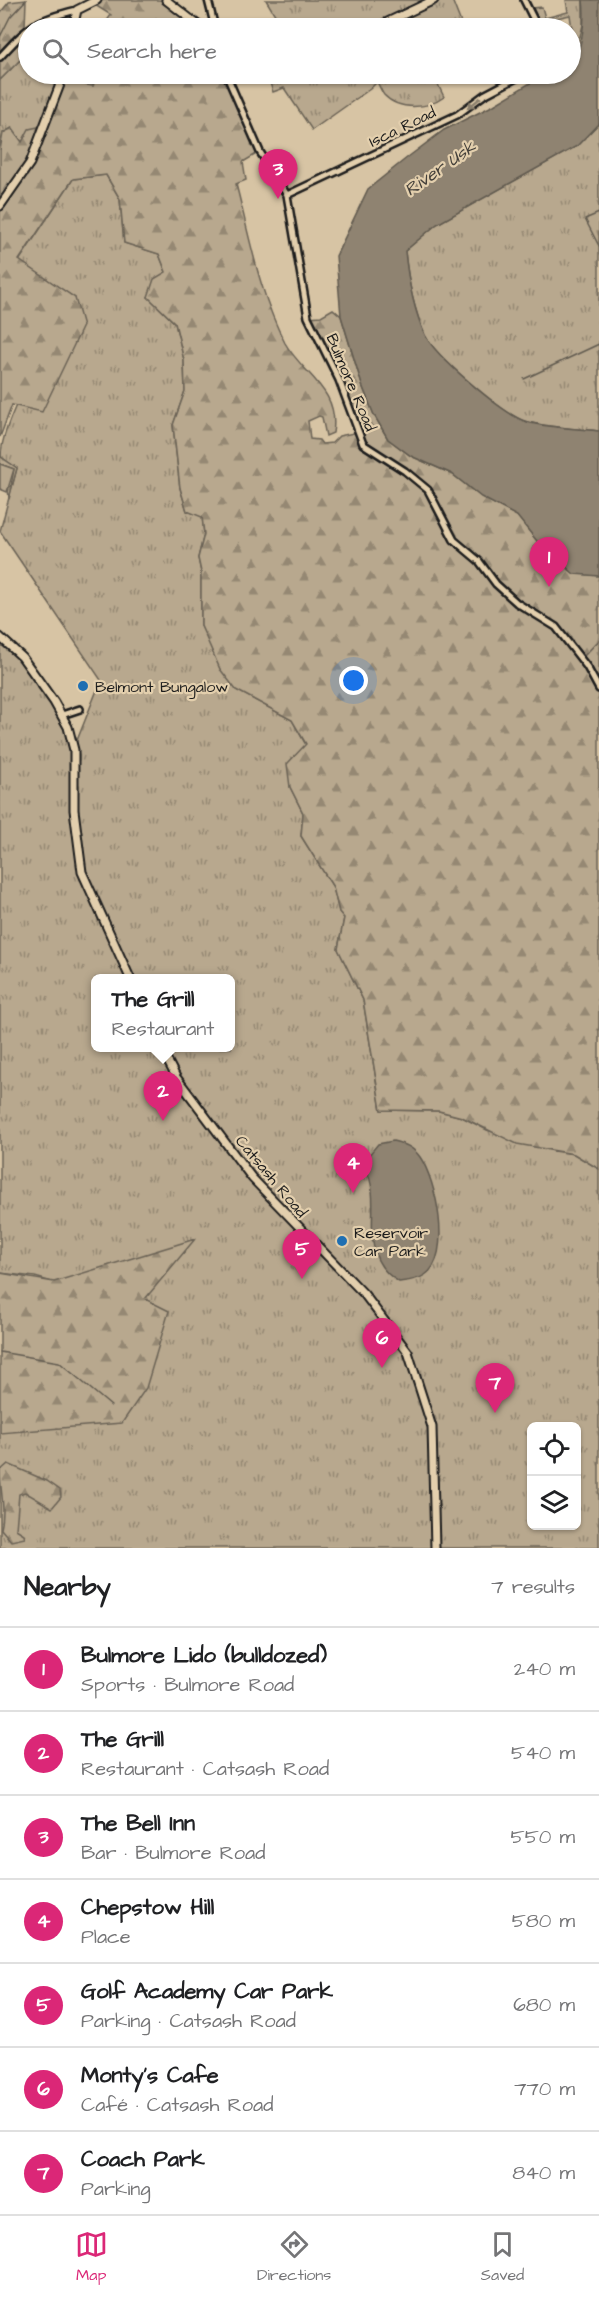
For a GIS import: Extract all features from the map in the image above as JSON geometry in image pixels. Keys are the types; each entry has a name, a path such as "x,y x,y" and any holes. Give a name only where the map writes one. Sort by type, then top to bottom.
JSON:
{"street":[{"path":"45,18 77,10 97,0"},
{"path":"166,0 189,18"},
{"path":"208,0 212,18"},
{"path":"396,18 434,0"},
{"path":"524,0 532,18"},
{"path":"75,18 77,10"},
{"path":"0,57 18,37"},
{"path":"0,206 34,156 60,84"},
{"name":"Bulmore Road","path":"230,84 260,152 287,195 309,317 339,380 363,444 405,471 428,490 454,540 479,561 496,584 517,603 556,627 587,667 599,689"},
{"name":"Isca Road","path":"287,195 457,115 484,95 505,84"},
{"path":"0,637 22,657 62,716 74,750 74,810 81,872 128,974"},
{"path":"62,716 80,710"},
{"name":"Catsash Road","path":"164,1052 176,1077 252,1178 364,1294 408,1352 432,1427 435,1548"}],"green space":[{"path":"26,0 25,18 18,18 18,62 0,80 0,13 9,2"},
{"path":"97,0 166,0 189,18 109,18 111,15 90,2"},
{"path":"266,0 452,0 459,18 277,18"},
{"path":"566,0 583,0 581,33 581,18 570,18 570,15 545,18 568,12"},
{"path":"542,7 545,18 537,18 533,8"},
{"path":"77,10 75,18 54,18"},
{"path":"18,62 18,84 61,84 47,125 22,143 12,128 3,133 0,150 0,80"},
{"path":"61,84 93,86 93,84 230,84 260,152 243,162 246,180 236,184 268,305 285,343 326,394 334,418 333,433 326,436 322,417 308,421 310,439 319,440 322,444 332,443 339,436 359,432 339,380 308,317 321,316 333,309 341,316 362,385 374,415 388,439 411,456 452,474 482,497 517,516 537,541 574,573 599,576 599,640 581,659 599,689 599,1169 574,1154 517,1144 462,1117 439,1111 381,1110 363,1000 338,949 344,918 339,912 333,887 301,836 303,813 290,787 287,764 306,744 292,720 236,690 220,669 201,626 201,572 198,558 204,534 202,517 187,511 180,488 173,425 185,391 184,360 175,323 148,297 154,279 166,272 159,254 124,243 120,199 106,175 73,179 19,260 75,298 83,326 42,412 12,405 0,437 0,150 3,133 12,128 22,142 29,129 47,125"},
{"path":"270,84 375,84 312,130 284,88 273,92"},
{"path":"378,84 438,84 444,97 422,106 405,106 397,104 384,95"},
{"path":"599,123 599,431 548,426 521,420 454,369 431,345 425,335 412,294 405,251 437,224 577,146"},
{"path":"106,175 120,199 124,243 159,254 166,272 148,297 175,323 184,360 185,391 173,425 180,488 187,511 202,516 204,534 198,558 201,572 201,626 236,690 292,720 306,745 290,787 303,813 301,836 333,887 339,912 344,918 338,949 363,1000 381,1110 439,1111 462,1117 487,1130 553,1151 574,1154 599,1169 599,1548 0,1548 0,1423 83,1291 35,1277 0,1273 0,637 24,662 43,688 74,748 101,680 0,531 17,468 1,457 9,421 19,399 75,298 19,261 73,179"},
{"path":"0,452 1,457 17,468 9,499 8,488 11,486 14,469 0,464"},
{"path":"0,464 14,469 7,492 0,489"},
{"path":"599,640 599,689 581,659"},
{"path":"195,1239 145,1299 169,1311 146,1388 122,1423 0,1433 0,1273 54,1282"},
{"path":"8,1464 47,1481 60,1490 61,1497 52,1508 25,1492 19,1494 16,1529 24,1534 25,1538 11,1541 1,1529 3,1507 0,1471"}],"water":[{"name":"River Usk","path":"583,0 599,0 599,123 577,146 437,224 405,251 417,315 425,335 431,345 454,369 499,406 522,420 548,426 599,431 599,576 574,574 537,541 517,516 481,497 452,474 411,456 388,439 374,415 362,385 341,316 336,256 368,189 444,130 494,105 529,84 581,84 581,40"},
{"path":"393,1141 415,1151 426,1168 436,1199 440,1235 438,1252 433,1265 425,1275 399,1282 385,1271 377,1258 372,1229 373,1197 371,1182 365,1167 368,1156 378,1144"}],"waterway":[{"path":"0,37 10,17 26,0"},
{"path":"599,213 585,219 599,246"},
{"path":"524,379 599,344"},
{"path":"0,1352 59,1362 111,1406"}],"place":[{"name":"The Bell Inn","path":"278,199"},
{"name":"Bulmore Lido (bulldozed)","path":"549,587"},
{"name":"Belmont Bungalow","path":"83,686"},
{"name":"The Grill","path":"163,1121"},
{"name":"Chepstow Hill","path":"353,1193"},
{"name":"Reservoir Car Park","path":"342,1241"},
{"name":"Golf Academy Car Park","path":"302,1279"},
{"name":"Monty's Cafe","path":"382,1368"},
{"name":"Coach Park","path":"495,1413"}]}
